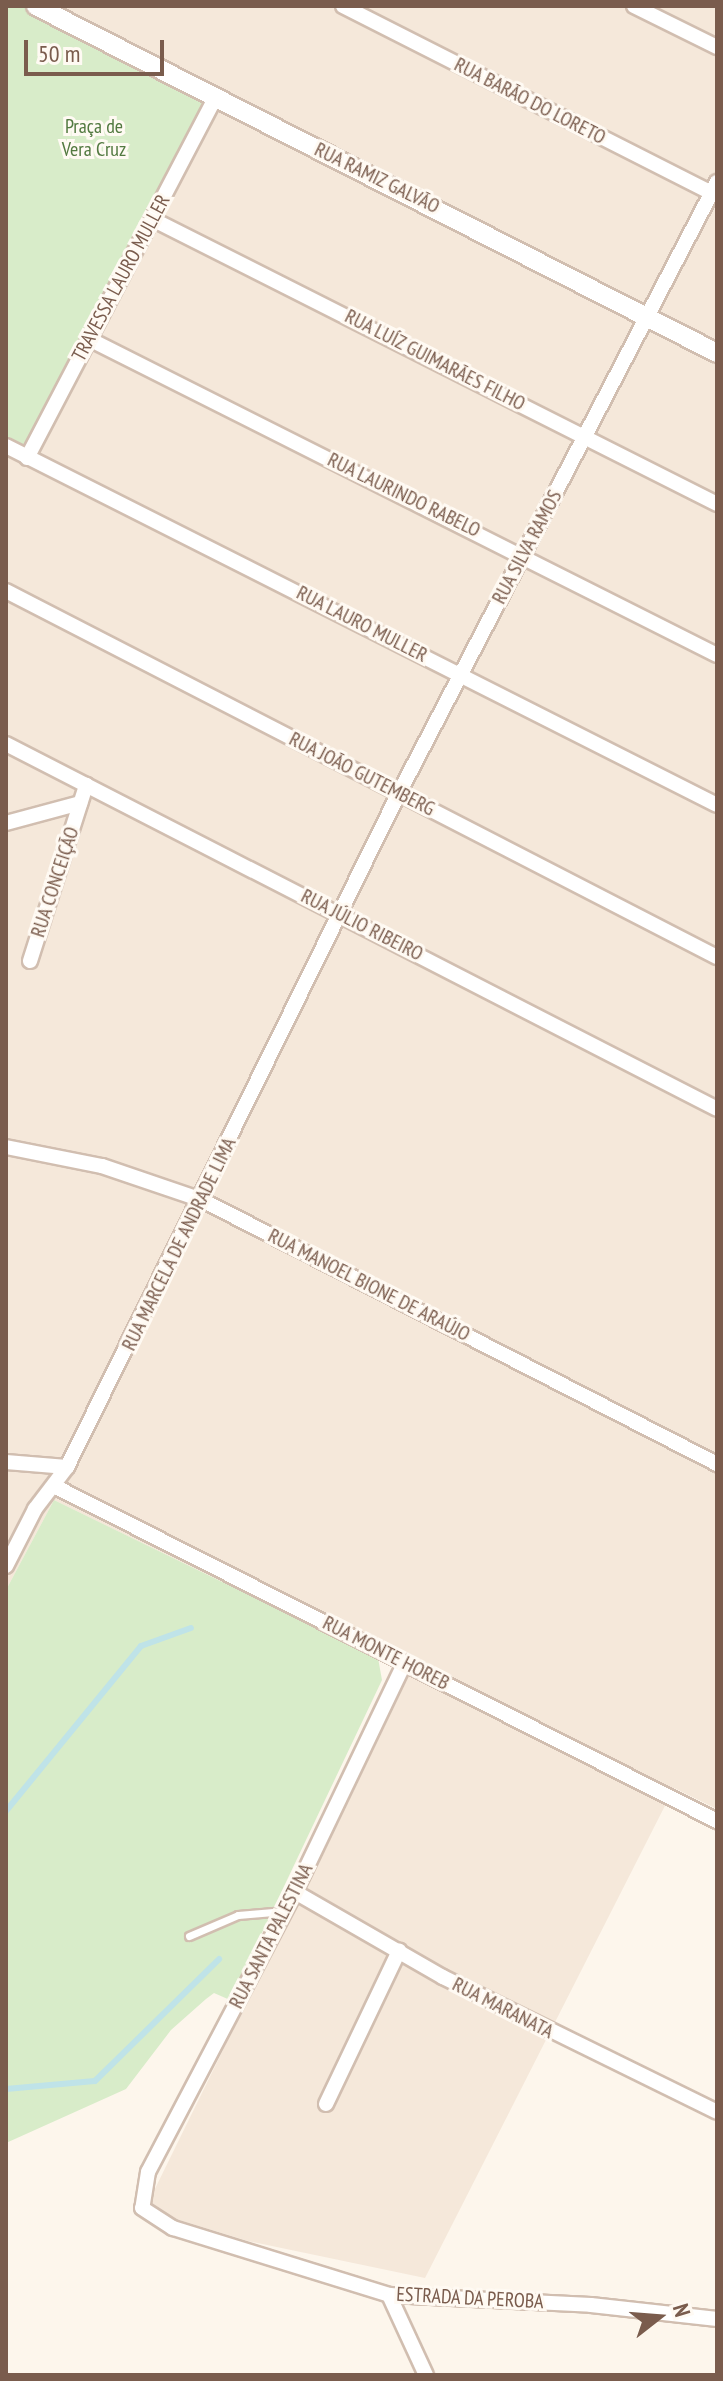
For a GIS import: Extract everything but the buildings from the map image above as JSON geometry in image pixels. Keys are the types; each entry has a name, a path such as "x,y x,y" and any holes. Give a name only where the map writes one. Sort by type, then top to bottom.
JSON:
{"street":[{"name":"RUA RAMIZ GALVÃO","path":"36,6 717,353"},
{"name":"RUA BARÃO DO LORETO","path":"343,6 715,190"},
{"path":"634,6 717,47"},
{"name":"TRAVESSA LAURO MULLER","path":"27,458 215,99"},
{"name":"RUA SILVA RAMOS","path":"339,913 461,673 715,190"},
{"name":"RUA LUÍZ GUIMARÃES FILHO","path":"152,219 717,504"},
{"name":"RUA LAURINDO RABELO","path":"89,339 523,554 717,655"},
{"name":"RUA LAURO MULLER","path":"6,446 461,673 717,805"},
{"name":"RUA JOÃO GUTEMBERG","path":"6,591 717,957"},
{"name":"RUA JÚLIO RIBEIRO","path":"6,744 717,1109"},
{"name":"RUA CONCEIÇÃO","path":"30,961 86,785"},
{"name":"RUA CONCEIÇÃO","path":"6,823 80,803"},
{"name":"RUA MARCELA DE ANDRADE LIMA","path":"6,1566 67,1467 202,1200 339,913"},
{"name":"RUA MANOEL BIONE DE ARAÚJO","path":"6,1147 102,1166 202,1200 717,1464"},
{"path":"6,1462 67,1467"},
{"name":"RUA MONTE HOREB","path":"54,1486 717,1821"},
{"name":"RUA SANTA PALESTINA","path":"142,2208 148,2172 295,1892 405,1662"},
{"name":"RUA MARANATA","path":"295,1892 399,1951 717,2112"},
{"path":"326,2104 399,1951"},
{"name":"ESTRADA DA PEROBA","path":"142,2208 173,2228 389,2295 591,2305 717,2319"},
{"path":"389,2295 426,2375"}],"lane":[{"path":"189,1936 238,1915 285,1911"}],"shaded area":[{"path":"6,6 717,6 717,1809 674,1788 425,2278 248,2241 159,2214 148,2203 408,1673 54,1500 6,1590"}],"green space":[{"name":"Praça de Vera Cruz","path":"6,6 36,6 215,99 27,458 6,446"},
{"path":"54,1500 378,1658 382,1680 230,2000 214,1993 206,1999 171,2030 126,2089 6,2143 6,1590"}],"waterway":[{"path":"6,1811 141,1646 191,1628"},
{"path":"6,2089 95,2081 219,1959"}]}
